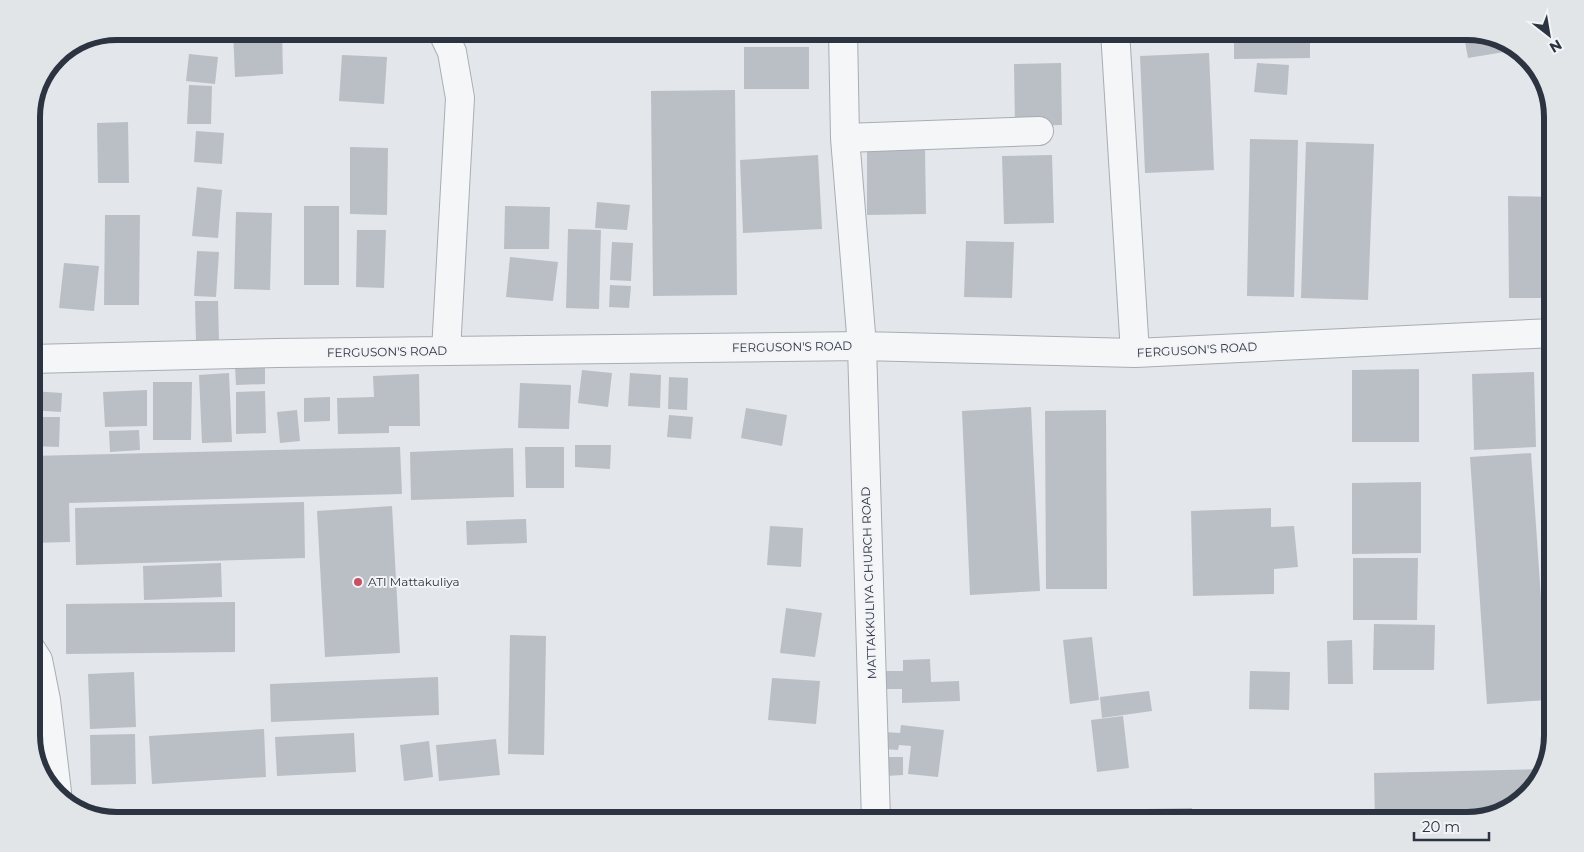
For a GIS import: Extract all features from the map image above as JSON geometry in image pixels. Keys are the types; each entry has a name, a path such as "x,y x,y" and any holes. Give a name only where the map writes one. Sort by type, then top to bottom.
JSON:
{"street":[{"path":"446,40 452,52 460,98 446,351"},
{"name":"MATTAKKULIYA CHURCH ROAD","path":"843,40 845,138 862,346 876,812"},
{"path":"1116,40 1135,353"},
{"path":"845,138 1039,131"},
{"name":"FERGUSON'S ROAD","path":"40,359 862,346 1135,353 1544,333"},
{"path":"40,670 46,700 56,782"}],"building":[{"path":"233,40 282,40 283,74 235,77"},
{"path":"1234,40 1310,40 1310,58 1234,59"},
{"path":"1465,40 1487,43 1507,51 1468,58"},
{"path":"744,47 809,47 809,89 744,89"},
{"path":"1209,53 1214,170 1145,173 1140,56"},
{"path":"189,54 218,57 215,84 186,81"},
{"path":"342,55 387,57 384,104 339,101"},
{"path":"1061,63 1062,125 1015,126 1014,64"},
{"path":"1257,63 1289,65 1287,95 1254,92"},
{"path":"189,85 212,86 211,124 187,124"},
{"path":"735,90 737,295 653,296 651,91"},
{"path":"128,122 129,183 98,183 97,123"},
{"path":"196,131 224,133 222,164 194,162"},
{"path":"1250,139 1298,140 1294,297 1247,296"},
{"path":"1306,142 1374,144 1368,300 1301,298"},
{"path":"350,147 388,148 387,215 350,214"},
{"path":"925,148 926,214 867,215 867,149"},
{"path":"818,155 822,229 743,233 740,160"},
{"path":"1052,155 1054,223 1004,224 1002,156"},
{"path":"197,187 222,190 218,238 192,236"},
{"path":"1508,196 1544,197 1544,298 1509,298"},
{"path":"597,202 630,205 627,230 595,228"},
{"path":"304,206 339,206 339,285 304,285"},
{"path":"505,206 550,207 549,249 504,249"},
{"path":"236,212 272,213 270,290 234,289"},
{"path":"105,215 140,215 139,305 104,305"},
{"path":"568,229 601,230 599,309 566,308"},
{"path":"357,230 386,230 384,288 356,287"},
{"path":"966,241 1014,242 1012,298 964,297"},
{"path":"612,242 633,243 631,281 610,280"},
{"path":"197,251 219,252 216,297 194,296"},
{"path":"510,257 558,262 553,301 506,297"},
{"path":"64,263 99,266 94,311 59,308"},
{"path":"610,285 631,286 629,308 609,307"},
{"path":"195,301 218,301 219,341 196,343"},
{"path":"235,366 265,366 265,384 236,385"},
{"path":"1419,369 1419,442 1352,442 1352,370"},
{"path":"582,370 612,373 608,407 578,403"},
{"path":"1534,372 1536,447 1474,450 1472,374"},
{"path":"229,373 232,442 202,443 199,375"},
{"path":"630,373 661,375 660,408 628,406"},
{"path":"419,374 420,426 389,426 389,433 338,434 337,398 374,397 373,376"},
{"path":"669,377 688,378 687,410 668,409"},
{"path":"153,382 192,382 191,440 153,440"},
{"path":"520,383 571,385 569,429 518,428"},
{"path":"147,390 147,426 105,427 103,392"},
{"path":"265,391 266,433 236,434 236,392"},
{"path":"40,392 62,393 61,412 40,411"},
{"path":"330,397 330,421 304,422 304,398"},
{"path":"1031,407 1040,591 970,595 962,411"},
{"path":"746,408 787,415 782,446 741,438"},
{"path":"297,410 300,441 280,443 277,412"},
{"path":"1106,410 1107,589 1046,589 1045,411"},
{"path":"669,415 693,417 691,439 667,437"},
{"path":"40,417 60,417 59,447 40,446"},
{"path":"139,430 140,450 110,452 109,431"},
{"path":"575,445 611,445 610,469 575,467"},
{"path":"400,447 402,494 69,503 70,542 40,543 40,456"},
{"path":"525,447 564,447 564,488 526,488"},
{"path":"513,448 514,497 411,500 410,452"},
{"path":"1531,453 1544,642 1544,700 1487,704 1470,457"},
{"path":"1421,482 1421,553 1352,554 1352,483"},
{"path":"304,502 305,558 76,565 75,508"},
{"name":"ATI Mattakuliya","path":"392,506 400,653 325,657 317,511"},
{"path":"1271,508 1271,527 1294,526 1298,567 1274,569 1274,594 1193,596 1191,511"},
{"path":"526,519 527,543 467,545 466,521"},
{"path":"770,526 803,528 801,567 767,565"},
{"path":"1353,558 1418,558 1417,620 1353,620"},
{"path":"221,563 222,597 144,600 143,566"},
{"path":"235,602 235,652 66,654 66,604"},
{"path":"786,608 822,613 815,657 780,653"},
{"path":"1374,624 1435,625 1434,670 1373,670"},
{"path":"510,635 546,636 544,755 508,754"},
{"path":"1092,637 1099,700 1070,704 1063,640"},
{"path":"1352,640 1353,684 1328,684 1327,641"},
{"path":"930,659 931,682 959,681 960,701 902,703 902,689 886,689 886,671 903,671 903,660"},
{"path":"1250,671 1290,672 1289,710 1249,709"},
{"path":"134,672 136,727 90,729 88,674"},
{"path":"438,677 439,715 271,722 270,684"},
{"path":"772,678 820,681 816,724 768,720"},
{"path":"1149,691 1152,711 1102,718 1100,697"},
{"path":"1123,716 1129,768 1097,772 1091,720"},
{"path":"901,725 944,730 938,777 908,774 911,746 899,745 898,750 884,749 885,732 900,733"},
{"path":"264,729 266,777 152,784 149,736"},
{"path":"354,733 356,772 277,776 275,737"},
{"path":"135,734 136,784 91,785 90,735"},
{"path":"496,739 500,775 439,781 436,745"},
{"path":"429,741 433,777 404,781 400,745"},
{"path":"885,757 903,757 903,775 885,776"},
{"path":"1536,769 1525,786 1510,799 1487,809 1467,812 1375,812 1374,773"},
{"path":"1192,808 1192,812 1099,812 1099,810"}],"place":[{"name":"ATI Mattakuliya","path":"358,582"}]}
